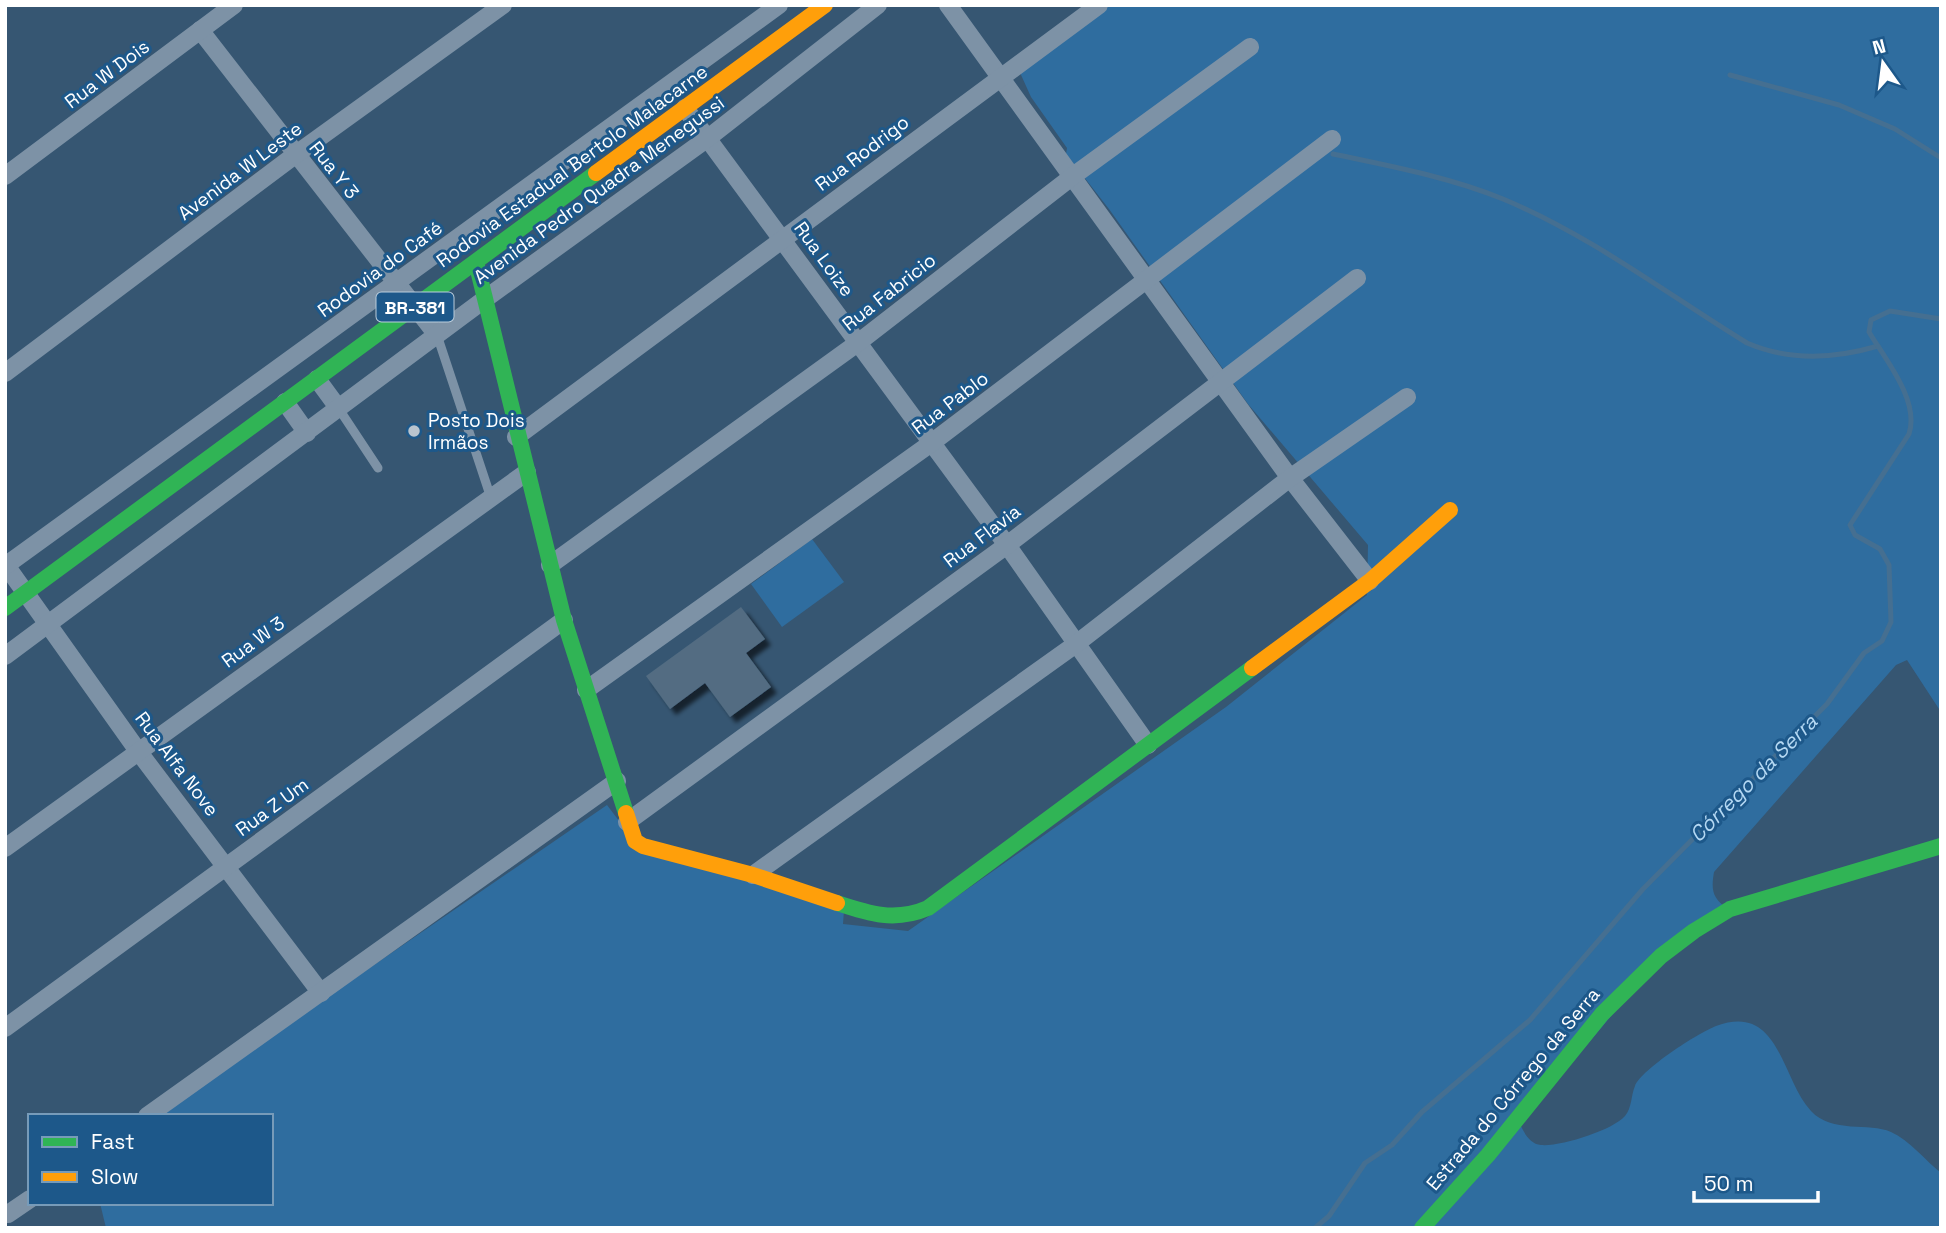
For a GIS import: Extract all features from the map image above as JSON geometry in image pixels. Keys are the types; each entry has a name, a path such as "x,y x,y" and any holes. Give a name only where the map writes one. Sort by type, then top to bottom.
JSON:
{"street":[{"name":"Rua W Dois","path":"5,176 234,5"},
{"name":"Avenida W Leste","path":"5,373 295,155 503,5"},
{"path":"780,5 798,25"},
{"name":"Rodovia do Café","path":"6,565 780,5"},
{"name":"Rodovia Estadual Bertolo Malacarne","path":"5,608 825,5"},
{"name":"Avenida Pedro Quadra Menegussi","path":"5,656 485,299 708,138 878,5"},
{"path":"948,5 1290,478 1370,581"},
{"name":"Rua Rodrigo","path":"516,437 1000,76 1100,5"},
{"name":"Rua Y 3","path":"200,30 437,335"},
{"name":"Rua Fabricio","path":"550,565 859,341 1073,176 1250,47"},
{"name":"Rua Loize","path":"685,108 859,341 930,444 1007,545 1148,744"},
{"name":"Rua Pablo","path":"586,690 930,444 1332,139"},
{"path":"476,262 516,437 564,620 635,841 643,846 753,875 867,913 887,917 909,916 929,908 1370,581 1450,510"},
{"name":"Rua Flavia","path":"628,822 1007,545 1357,278"},
{"path":"317,379 339,409"},
{"path":"753,875 1076,644 1290,478 1408,397"},
{"path":"285,402 307,433"},
{"name":"Rua W 3","path":"5,848 527,472"},
{"name":"Rua Alfa Nove","path":"6,565 50,623 138,751 321,993"},
{"name":"Rua Z Um","path":"5,1028 564,620"},
{"path":"151,1114 617,781"},
{"name":"Estrada do Córrego da Serra","path":"1422,1228 1495,1146 1551,1072 1600,1014 1665,950 1702,923 1730,909 1941,846"},
{"path":"10,1218 28,1201"}],"lane":[{"path":"437,335 491,498"},
{"path":"339,409 378,468"}],"shaded area":[{"path":"1098,5 1941,5 1941,712 1907,660 1896,665 1714,872 1714,893 1728,909 1681,933 1520,1124 1531,1140 1541,1145 1560,1143 1598,1132 1625,1116 1640,1079 1671,1052 1716,1026 1737,1021 1754,1025 1766,1034 1776,1048 1811,1111 1829,1123 1891,1132 1911,1145 1941,1173 1941,1228 106,1228 100,1205 273,1205 273,1114 157,1114 607,805 632,838 844,910 843,924 908,931 1226,707 1367,595 1368,545 1248,404 1109,209 1066,154 1067,148 1031,97 1017,66"},
{"path":"812,539 844,582 782,627 751,584"}],"building":[{"path":"741,607 765,639 746,653 771,687 730,717 705,683 670,709 646,676"}],"waterway":[{"path":"1730,75 1839,105 1895,129 1941,158"},
{"path":"1333,154 1462,184 1503,199 1597,247 1747,343 1763,349 1795,355 1828,356 1878,346"},
{"name":"Córrego da Serra","path":"1315,1228 1329,1216 1365,1163 1392,1145 1422,1112 1530,1020 1643,889 1827,704 1864,653 1882,641 1891,622 1889,565 1880,549 1855,535 1850,525 1909,434 1911,421 1910,408 1899,381 1869,332 1871,320 1890,311 1941,319"}],"traffic: fast":[{"path":"5,608 596,173"},
{"path":"476,262 564,620 626,813"},
{"path":"837,903 882,915 904,915 928,908 1252,668"},
{"path":"1422,1228 1488,1155 1602,1014 1661,956 1694,931 1730,909 1941,846"}],"traffic: slow":[{"path":"596,173 825,5"},
{"path":"1252,668 1370,581 1450,510"},
{"path":"626,813 635,841 643,846 753,875 837,903"}],"place":[{"name":"Posto Dois Irmãos","path":"414,431"}]}
